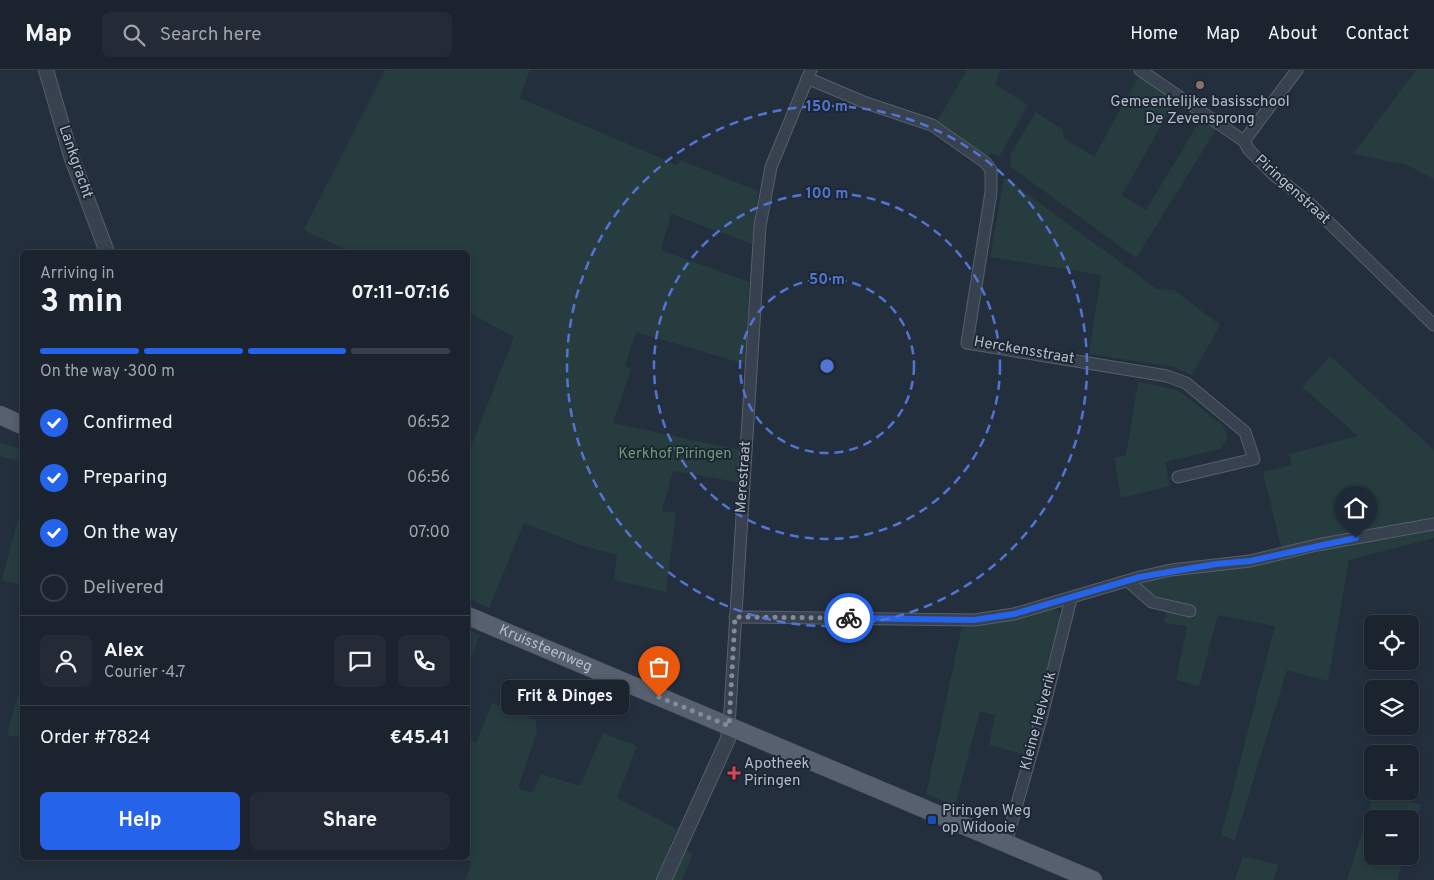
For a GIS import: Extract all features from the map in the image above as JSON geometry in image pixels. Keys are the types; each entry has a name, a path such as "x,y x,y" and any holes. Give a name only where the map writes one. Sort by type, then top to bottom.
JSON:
{"main road":[{"path":"0,415 20,424"},
{"path":"0,428 20,434"},
{"name":"Kruissteenweg","path":"470,617 1093,880"}],"street":[{"name":"Lankgracht","path":"46,70 71,156 106,250"},
{"name":"Piringenstraat","path":"1140,70 1244,141 1249,150 1273,174 1296,195 1306,201 1434,324"},
{"path":"1244,141 1297,70"},
{"name":"Herckensstraat","path":"809,74 866,103 932,125 986,163 991,170 991,192 968,343 1167,376 1186,383 1244,432 1254,459 1178,478"},
{"name":"Merestraat","path":"664,880 728,739 760,226 771,167 809,74"},
{"path":"735,617 974,620 1014,614 1171,570 1250,561 1317,545 1434,524"},
{"path":"1128,582 1152,602 1190,610"},
{"name":"Kleine Helverik","path":"1006,843 1041,719 1071,599"}],"green space":[{"name":"Kerkhof Piringen","path":"385,70 530,70 520,98 677,165 680,160 758,191 752,244 671,214 661,250 749,282 745,364 636,332 625,366 631,369 613,423 740,450 737,482 673,471 662,511 676,513 666,592 614,580 617,555 583,546 524,523 489,608 470,599 470,449 514,337 470,313 470,250 347,250 304,230"},
{"path":"967,70 1001,70 995,84 1028,105 999,157 991,153 987,156 937,121"},
{"path":"1416,70 1434,70 1434,179 1407,165 1353,154"},
{"path":"1140,74 1175,101 1122,195 1146,210 1202,117 1217,128 1136,258 1011,167 1010,155 1036,112 1063,130 1064,138 1094,157"},
{"path":"1004,177 1157,289 1174,290 1220,325 1192,375 1173,367 1089,354 1101,275 990,257"},
{"path":"1330,356 1434,450 1434,538 1349,560 1328,681 1287,670 1235,840 1221,835 1275,626 1218,615 1199,686 1176,680 1187,626 1164,623 1168,601 1147,592 1138,581 1282,551 1263,472 1292,465 1289,454 1358,436 1302,387"},
{"path":"1138,382 1178,390 1223,426 1228,438 1220,449 1165,462 1170,486 1121,498 1114,458 1126,455"},
{"path":"0,442 20,449 20,461 0,456"},
{"path":"20,512 20,584 2,580"},
{"path":"1054,609 1059,612 1061,618 1026,755 989,745 995,715 980,711 955,806 926,794 962,626 999,622"},
{"path":"470,631 480,635 470,660"},
{"path":"20,686 20,738 7,735"},
{"path":"492,703 536,720 537,732 518,788 532,793 541,774 580,786 603,733 637,746 617,798 677,829 656,880 465,880 472,862 464,860 470,860 470,740 476,743"},
{"path":"1372,800 1405,800 1421,805 1419,811 1369,810"},
{"path":"1364,826 1364,865 1402,865 1397,880 1347,880"},
{"path":"684,849 693,854 682,880 671,880"},
{"path":"1243,856 1279,865 1273,880 1235,880"}],"way so far":[{"path":"659,697 729,726 735,617 849,618"}],"place":[{"name":"Gemeentelijke basisschool De Zevensprong","path":"1200,85"},
{"name":"Frit & Dinges","path":"659,697"},
{"name":"Apotheek Piringen","path":"734,773"},
{"name":"Piringen Weg op Widooie","path":"932,820"}],"route":[{"path":"849,618 974,620 1014,614 1071,599 1140,577 1171,570 1250,561 1356,538"}]}
